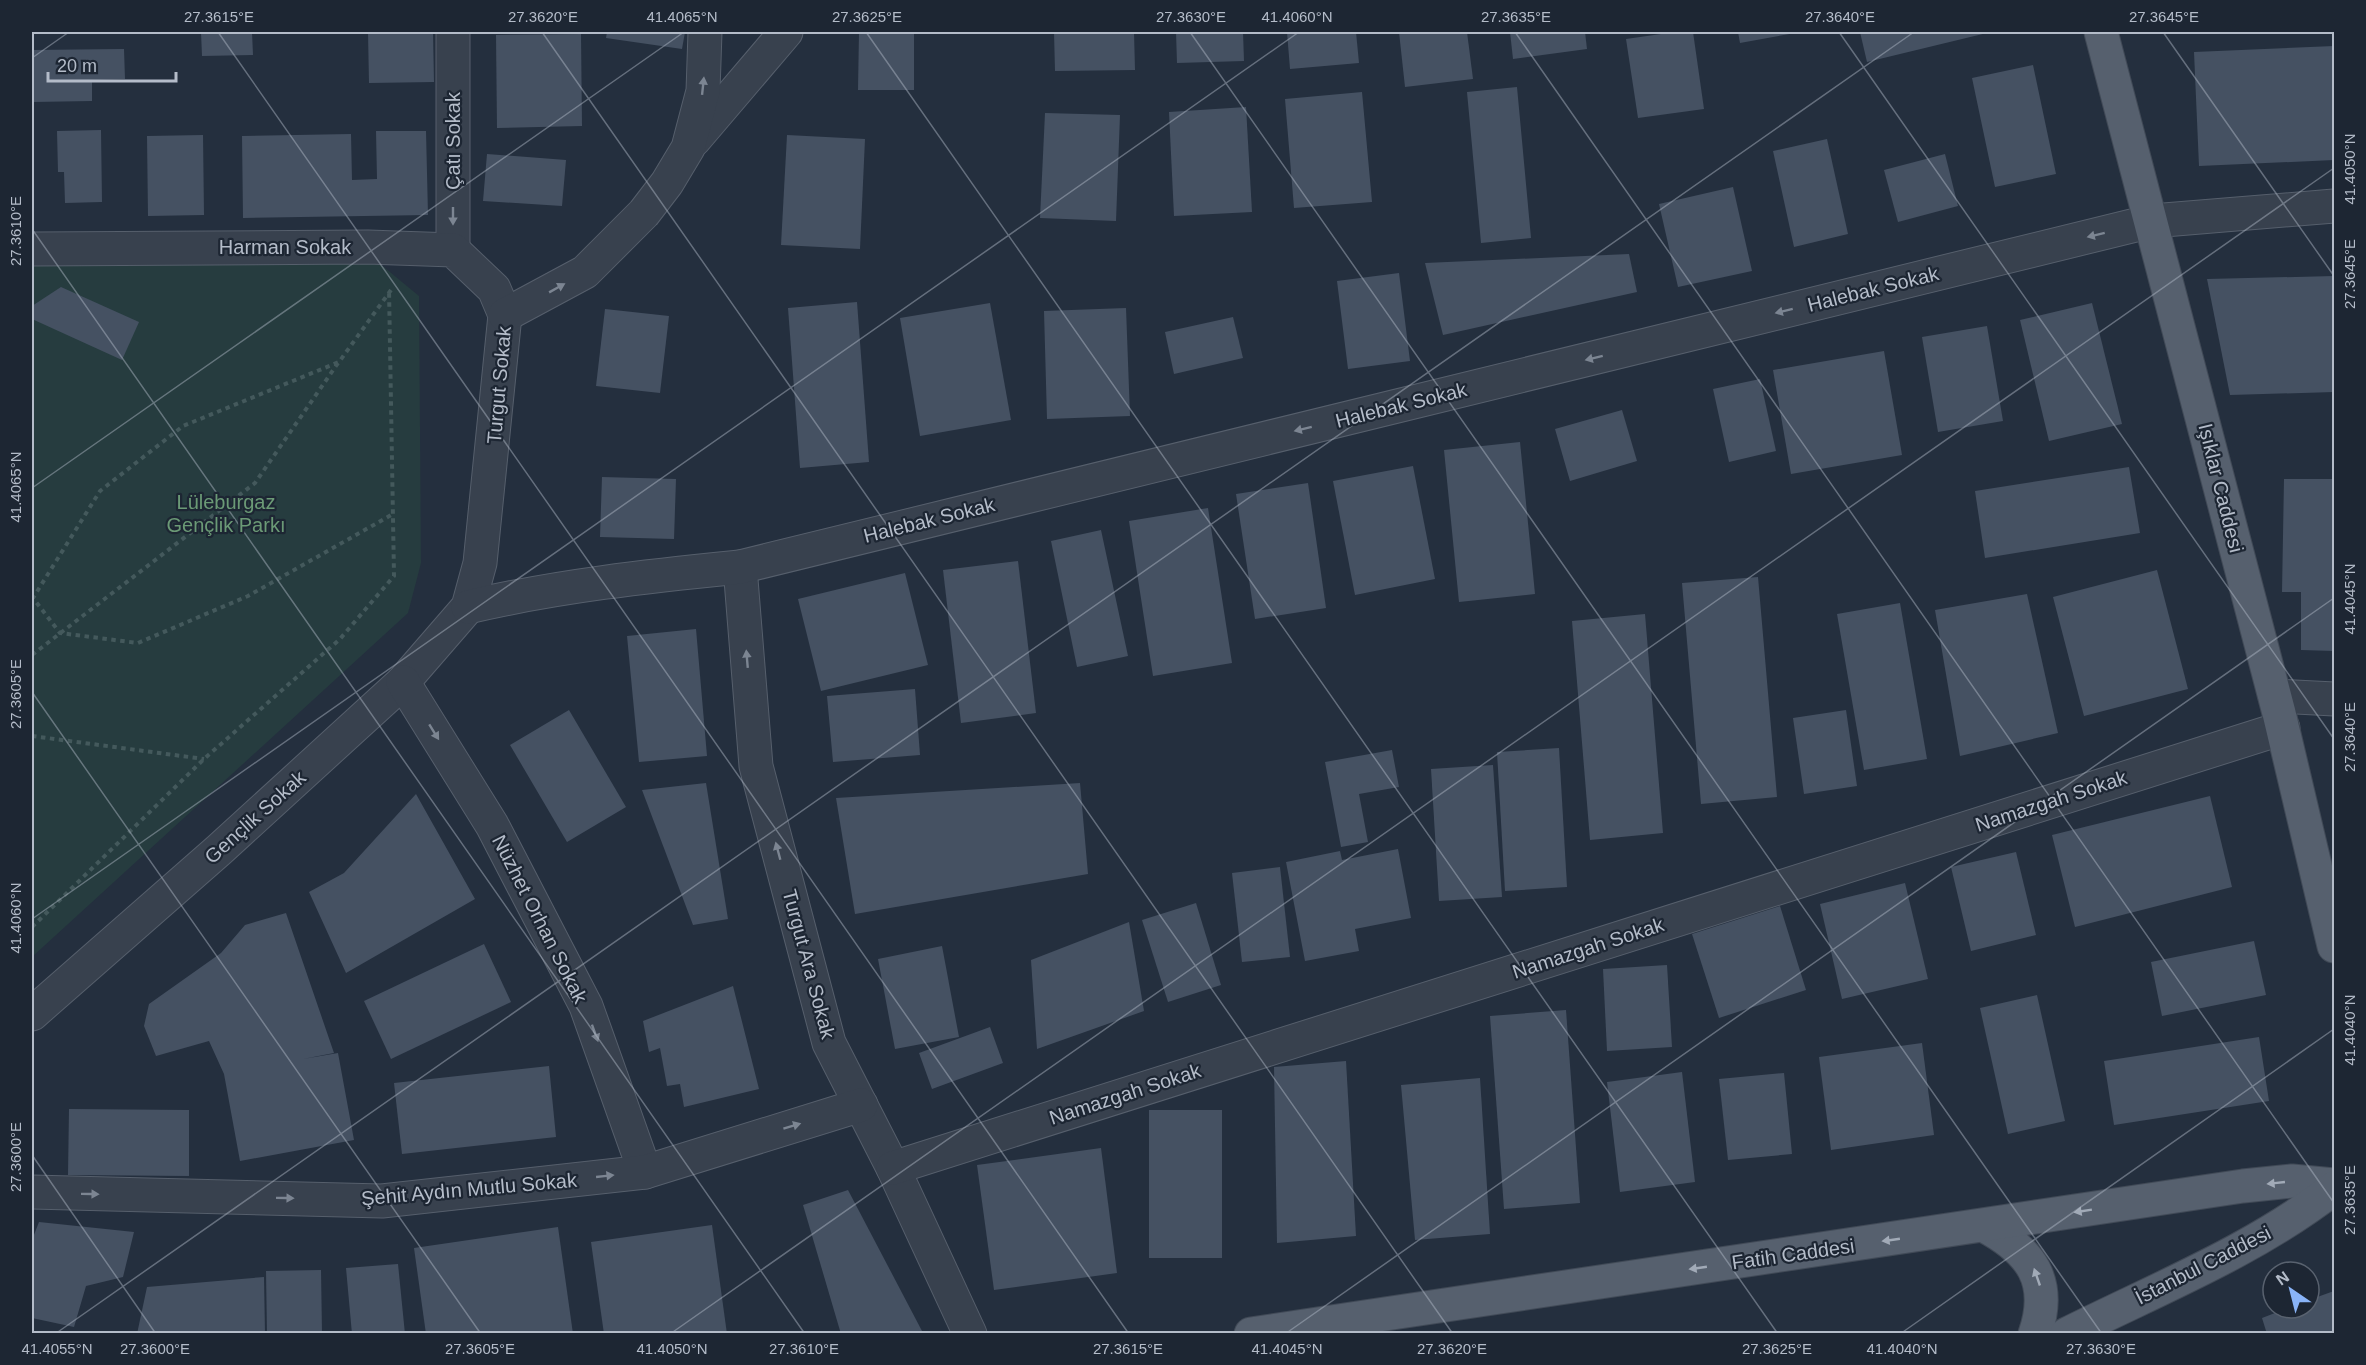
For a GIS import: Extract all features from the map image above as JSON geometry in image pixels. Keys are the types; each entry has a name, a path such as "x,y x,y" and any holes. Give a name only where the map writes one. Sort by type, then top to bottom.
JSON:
{"main road":[{"name":"Işıklar Caddesi","path":"2101,32 2275,696 2334,946"},
{"name":"Fatih Caddesi","path":"1251,1334 2243,1186 2292,1181 2334,1186"},
{"name":"İstanbul Caddesi","path":"2067,1334 2265,1234 2303,1212 2334,1186"},
{"path":"1985,1226 2021,1249 2032,1265 2040,1284 2042,1304 2035,1334"}],"street":[{"name":"Çatı Sokak","path":"453,32 453,250"},
{"name":"Turgut Sokak","path":"468,608 481,552 505,315 585,272 644,213 667,183 688,148 703,91 705,32"},
{"path":"688,148 786,32"},
{"name":"Halebak Sokak","path":"468,608 523,594 637,577 740,567 2152,221 2334,206"},
{"name":"Harman Sokak","path":"32,249 368,247 453,250"},
{"path":"453,250 494,289 505,315"},
{"name":"Turgut Ara Sokak","path":"740,567 756,766 829,1043 893,1168 970,1334"},
{"name":"Gençlik Sokak","path":"32,1014 219,850 403,682 468,608"},
{"name":"Nüzhet Orhan Sokak","path":"403,682 492,825 586,1006 645,1172"},
{"path":"2275,696 2334,699"},
{"name":"Namazgah Sokak","path":"893,1168 2283,728"},
{"name":"Şehit Aydın Mutlu Sokak","path":"32,1192 382,1201 645,1172 861,1105"}],"path":[{"path":"380,289 391,289"},
{"path":"32,655 255,483 391,289"},
{"path":"32,927 204,759 340,639 394,576 391,289"},
{"path":"339,362 183,426 100,491 33,598 60,633 138,643 248,596 393,514"},
{"path":"32,736 204,759"}],"green space":[{"name":"Lüleburgaz Gençlik Parkı","path":"379,263 419,296 421,563 408,613 32,957 32,266"}],"building":[{"path":"201,32 252,32 253,55 202,56"},
{"path":"368,32 433,32 434,82 369,83"},
{"path":"607,32 685,32 682,49 606,38"},
{"path":"859,32 914,32 914,90 858,90"},
{"path":"1054,32 1134,32 1135,70 1055,71"},
{"path":"1176,32 1243,32 1244,61 1177,63"},
{"path":"1287,32 1356,32 1359,63 1290,69"},
{"path":"1399,32 1467,32 1473,79 1405,87"},
{"path":"1510,32 1585,32 1587,49 1513,59"},
{"path":"1675,32 1693,32 1704,109 1638,118 1626,39"},
{"path":"1738,32 1795,32 1795,33 1740,43"},
{"path":"1860,32 1991,32 1867,62"},
{"path":"581,34 582,126 497,128 496,35"},
{"path":"2334,46 2334,160 2199,166 2194,52"},
{"path":"124,49 125,79 92,80 92,101 33,102 32,50"},
{"path":"2033,65 2056,174 1995,187 1972,78"},
{"path":"1517,87 1531,238 1481,243 1467,92"},
{"path":"1362,92 1372,202 1294,208 1285,99"},
{"path":"1246,107 1252,212 1174,216 1169,112"},
{"path":"1045,113 1120,115 1116,221 1040,218"},
{"path":"101,130 102,202 65,203 64,172 58,172 57,131"},
{"path":"376,131 426,131 428,215 243,218 242,136 351,134 352,180 377,179"},
{"path":"203,135 204,215 148,216 147,136"},
{"path":"787,135 865,139 860,249 781,245"},
{"path":"1827,139 1848,234 1794,247 1773,151"},
{"path":"487,154 566,160 562,206 483,201"},
{"path":"1945,154 1958,206 1898,222 1884,170"},
{"path":"1733,187 1752,271 1678,287 1659,204"},
{"path":"1629,254 1637,292 1443,335 1425,263"},
{"path":"1399,273 1410,361 1348,369 1337,281"},
{"path":"2334,276 2334,392 2230,395 2207,279"},
{"path":"61,287 139,322 122,360 32,319 32,306"},
{"path":"857,302 869,462 800,468 788,308"},
{"path":"990,303 1011,420 920,436 900,318"},
{"path":"2092,303 2122,424 2049,441 2020,320"},
{"path":"1126,308 1130,416 1047,419 1044,311"},
{"path":"605,309 669,316 660,393 596,386"},
{"path":"1233,317 1243,358 1174,374 1165,332"},
{"path":"1987,326 2003,421 1938,432 1922,337"},
{"path":"1884,351 1902,455 1791,474 1773,370"},
{"path":"1760,379 1776,451 1729,462 1713,389"},
{"path":"1622,410 1637,461 1570,481 1555,429"},
{"path":"1520,442 1535,594 1459,602 1444,450"},
{"path":"1413,466 1435,579 1355,595 1333,481"},
{"path":"2129,467 2140,533 1985,558 1975,491"},
{"path":"602,477 676,479 674,539 600,537"},
{"path":"2284,479 2334,479 2334,651 2301,650 2301,592 2282,592"},
{"path":"1308,483 1326,608 1255,619 1236,494"},
{"path":"1208,508 1232,663 1153,676 1129,521"},
{"path":"1101,530 1128,656 1077,667 1051,541"},
{"path":"1018,561 1036,713 961,723 943,570"},
{"path":"2157,570 2188,689 2084,716 2053,597"},
{"path":"905,573 928,665 821,691 798,599"},
{"path":"1758,577 1777,797 1701,804 1682,583"},
{"path":"2027,594 2058,733 1960,756 1935,610"},
{"path":"1900,603 1927,759 1864,770 1837,614"},
{"path":"1645,614 1663,833 1590,840 1572,621"},
{"path":"696,629 707,756 639,762 627,636"},
{"path":"915,689 920,755 833,762 827,696"},
{"path":"569,710 626,807 567,842 510,745"},
{"path":"1846,710 1857,786 1804,794 1793,718"},
{"path":"1559,748 1567,887 1505,891 1497,752"},
{"path":"1392,750 1399,787 1359,794 1368,842 1341,847 1325,762"},
{"path":"1493,765 1502,897 1439,901 1431,769"},
{"path":"706,783 728,919 693,925 642,790"},
{"path":"1080,783 1088,874 855,914 836,798"},
{"path":"416,794 475,899 346,973 309,892 344,873"},
{"path":"2210,796 2232,887 2075,927 2052,835"},
{"path":"1398,849 1411,918 1355,929 1359,951 1305,961 1286,862 1340,851 1342,860"},
{"path":"2016,852 2036,935 1971,951 1951,867"},
{"path":"1280,867 1290,957 1242,962 1232,873"},
{"path":"1905,883 1928,979 1842,999 1820,904"},
{"path":"1196,903 1221,985 1168,1002 1142,920"},
{"path":"1780,906 1806,990 1719,1018 1692,934"},
{"path":"286,913 334,1053 303,1059 338,1053 354,1140 240,1161 224,1074 209,1041 156,1056 144,1026 149,1004 221,953 245,925"},
{"path":"1129,922 1144,1011 1037,1049 1031,960"},
{"path":"2254,941 2266,995 2162,1016 2151,962"},
{"path":"484,944 511,1002 391,1059 364,1001"},
{"path":"942,946 959,1037 895,1049 878,959"},
{"path":"1667,965 1672,1047 1607,1051 1603,969"},
{"path":"733,986 759,1089 684,1107 680,1084 667,1086 660,1048 649,1052 643,1021"},
{"path":"2037,995 2065,1121 2008,1134 1980,1008"},
{"path":"1566,1010 1580,1203 1504,1209 1490,1016"},
{"path":"990,1027 1003,1063 932,1089 919,1053"},
{"path":"2259,1037 2269,1101 2114,1125 2104,1061"},
{"path":"1922,1043 1934,1135 1831,1150 1819,1057"},
{"path":"1346,1061 1356,1236 1277,1243 1274,1067"},
{"path":"549,1066 556,1137 402,1154 394,1083"},
{"path":"1682,1072 1695,1182 1620,1192 1607,1082"},
{"path":"1784,1073 1792,1154 1728,1160 1719,1079"},
{"path":"1480,1078 1490,1234 1415,1240 1401,1085"},
{"path":"69,1109 189,1110 189,1176 68,1175"},
{"path":"1149,1110 1222,1110 1222,1258 1149,1258"},
{"path":"1101,1148 1117,1273 994,1290 977,1165"},
{"path":"848,1190 922,1331 903,1334 841,1334 803,1205"},
{"path":"39,1222 134,1232 123,1277 86,1286 74,1327 32,1318 32,1240"},
{"path":"712,1225 727,1334 604,1334 591,1242"},
{"path":"558,1227 573,1334 426,1334 414,1248"},
{"path":"398,1264 405,1334 352,1334 346,1268"},
{"path":"321,1270 322,1334 267,1334 266,1271"},
{"path":"264,1277 265,1334 137,1334 147,1287"},
{"path":"2334,1291 2334,1334 2267,1334 2263,1320 2321,1320 2321,1296"}]}
